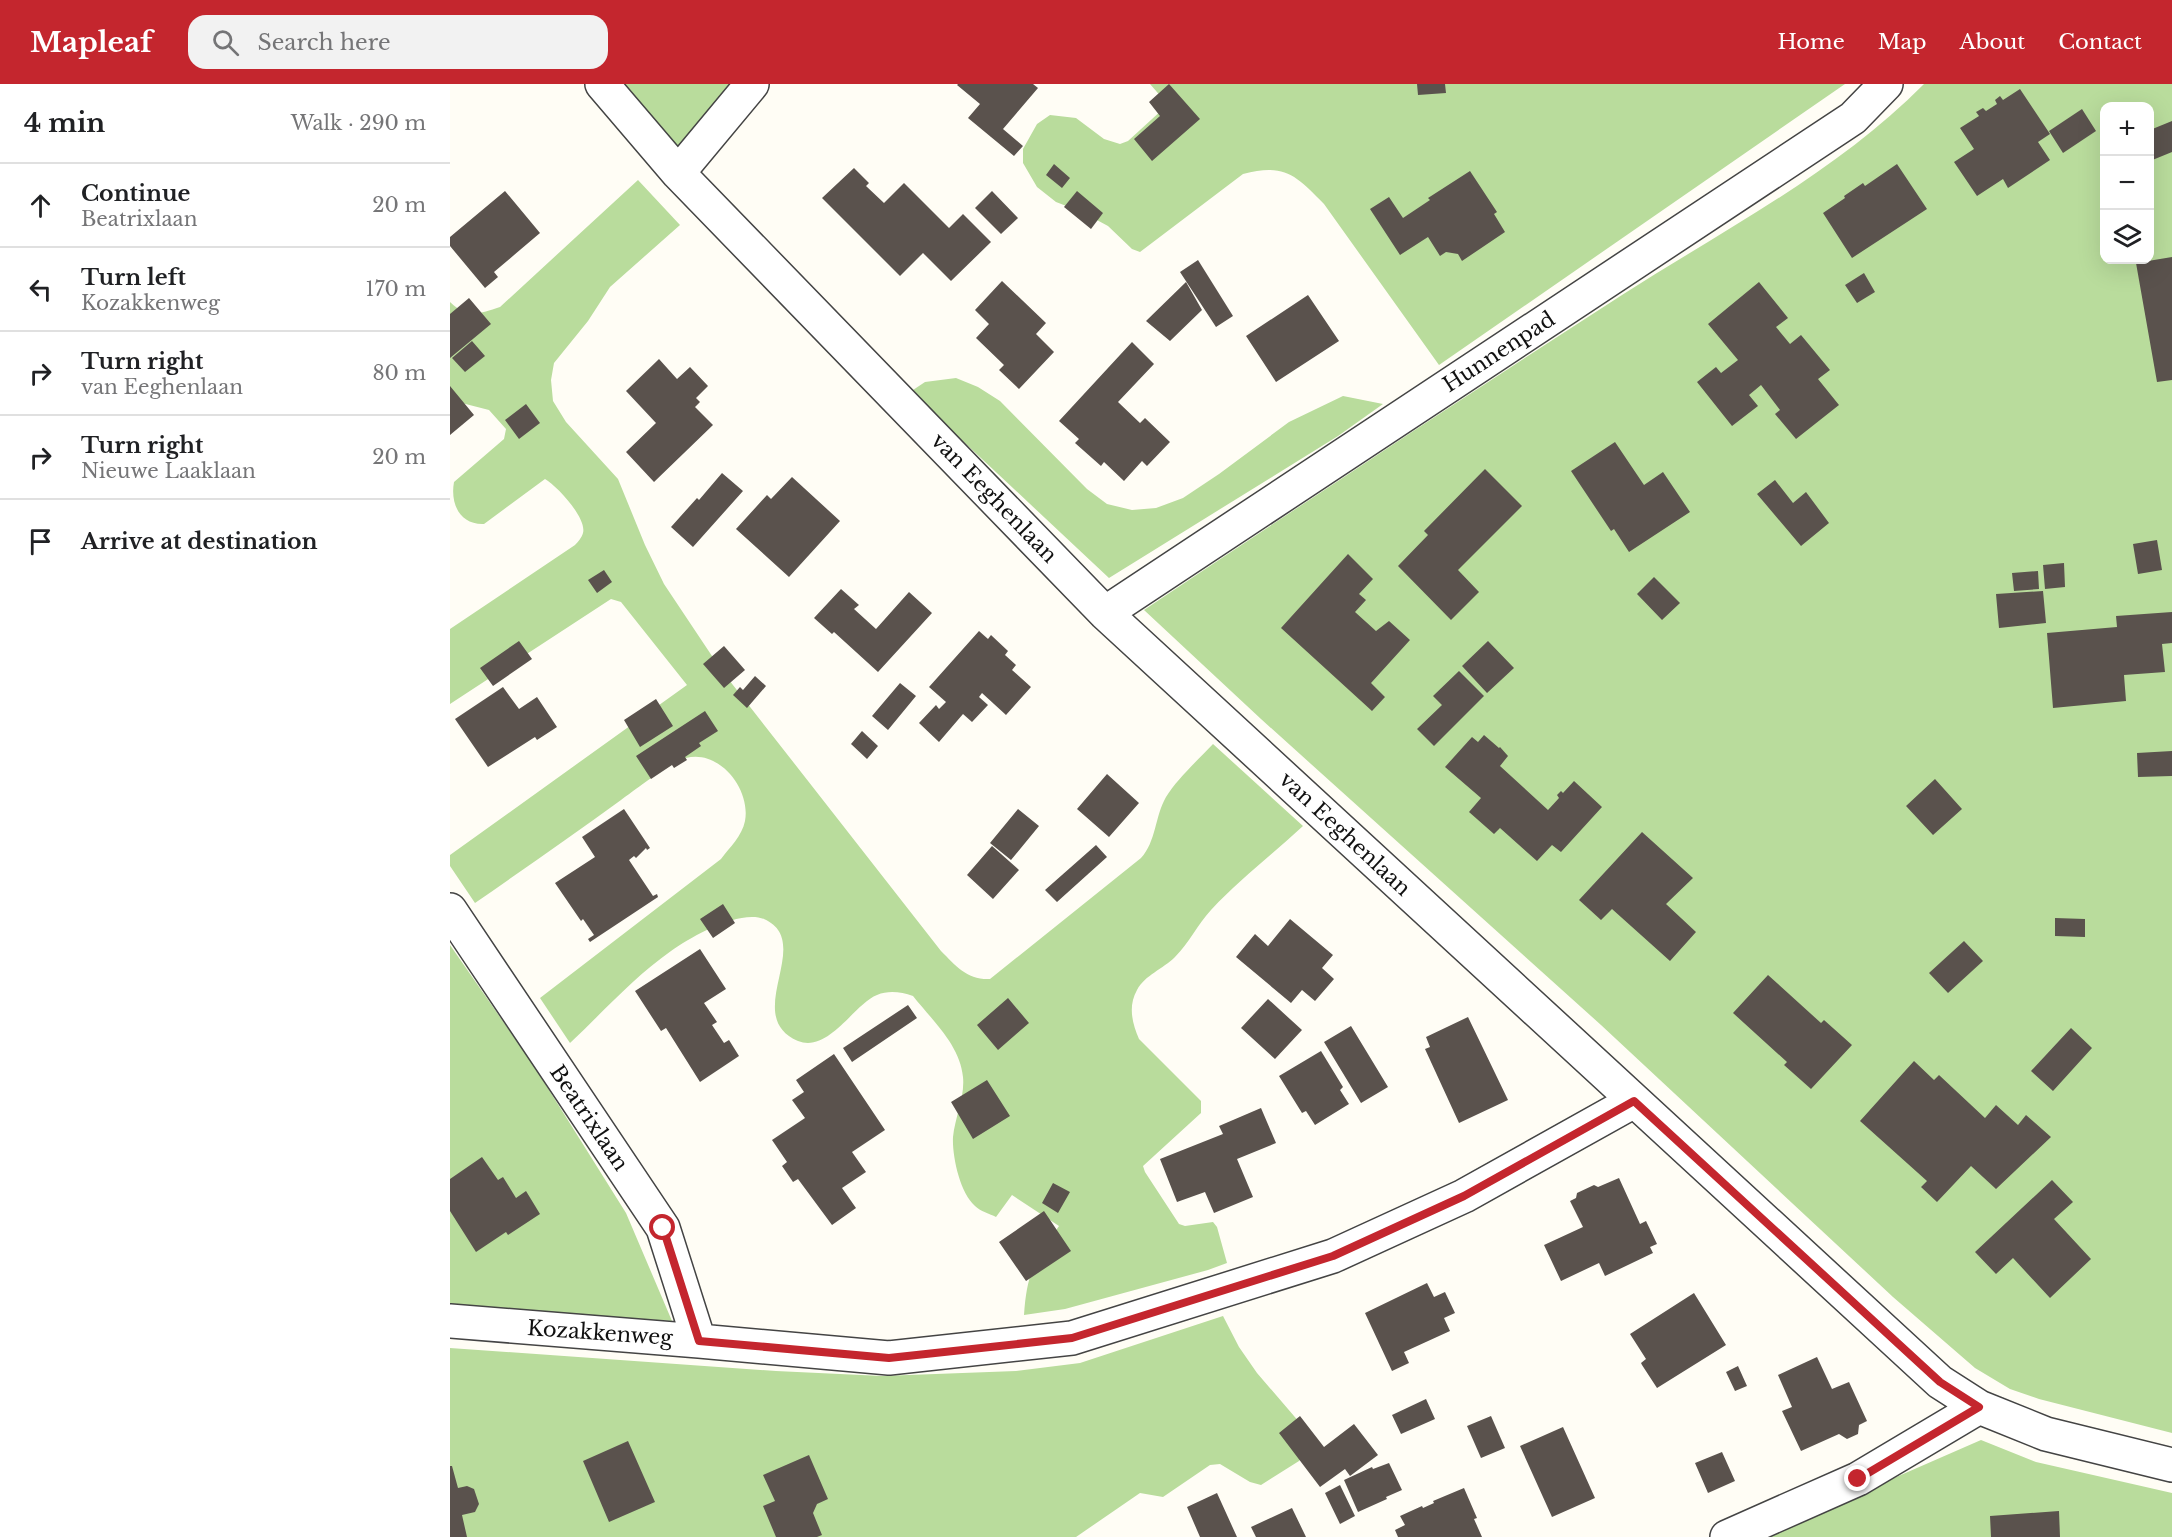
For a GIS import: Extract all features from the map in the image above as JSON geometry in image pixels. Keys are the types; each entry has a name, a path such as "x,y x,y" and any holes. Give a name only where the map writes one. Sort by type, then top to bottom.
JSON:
{"street":[{"name":"van Eeghenlaan","path":"602,84 678,173 1105,613 1940,1382 1979,1407 2046,1434 2172,1465"},
{"path":"678,173 752,84"},
{"name":"Hunnenpad","path":"1105,613 1853,118 1886,84"},
{"name":"Beatrixlaan","path":"450,910 663,1228 699,1341"},
{"name":"Kozakkenweg","path":"450,1322 889,1358 1072,1338 1333,1256 1464,1196 1634,1101"},
{"path":"1727,1537 1858,1479 1979,1407"}],"green space":[{"path":"618,84 736,84 678,155"},
{"path":"1150,84 1845,84 1439,365 1324,204 1297,179 1288,174 1269,170 1243,174 1140,252 1132,249 1108,226 1082,212 1056,202 1037,187 1023,163 1023,149 1037,124 1050,115 1076,118 1104,139 1120,144 1128,141 1163,109 1163,99"},
{"path":"1924,84 2172,84 2172,1433 2039,1399 2010,1389 1975,1368 1893,1297 1601,1025 1261,719 1144,610 1622,295 1779,198 1855,145"},
{"path":"638,180 680,225 610,287 588,321 554,363 551,380 553,401 566,422 618,479 664,584 722,671 941,951 952,962 968,975 990,979 1141,858 1153,837 1166,797 1213,744 1303,826 1211,910 1185,946 1175,957 1149,976 1134,996 1133,1021 1139,1039 1201,1101 1201,1113 1143,1166 1145,1172 1179,1224 1185,1226 1213,1222 1217,1227 1227,1263 1065,1309 1024,1315 1030,1277 1044,1248 1059,1226 1012,1195 996,1217 977,1208 965,1192 958,1174 953,1145 963,1092 963,1077 957,1054 951,1044 913,996 895,992 882,993 868,1000 841,1026 820,1040 809,1043 798,1041 782,1030 776,1015 775,997 783,944 778,930 764,919 754,917 729,921 679,945 631,983 570,1043 540,998 721,859 741,832 746,809 743,796 730,774 710,760 698,757 686,758 671,765 475,903 450,866 450,855 687,685 621,602 611,599 450,704 450,629 575,545 582,535 583,527 570,503 557,488 545,479 484,524 469,521 458,512 454,498 454,482 504,439 506,429 489,410 450,400 450,302 462,311 474,314 500,307"},
{"path":"956,378 978,387 1000,401 1087,489 1107,504 1132,510 1156,508 1183,498 1289,422 1343,396 1383,404 1338,436 1109,578 950,429 913,390 925,382"},
{"path":"450,945 534,1066 626,1213 672,1321 450,1304"},
{"path":"1223,1316 1239,1347 1257,1373 1300,1423 1306,1451 1299,1461 1261,1485 1250,1482 1220,1464 1210,1465 1163,1497 1140,1493 1076,1537 450,1537 450,1348 776,1371 882,1376 1016,1371 1080,1363"},
{"path":"1981,1440 2036,1462 2172,1493 2172,1537 1759,1537"}],"building":[{"path":"958,84 1033,84 1038,88 1003,129 1023,146 1014,156 968,118 980,104"},
{"path":"1169,84 1200,119 1152,161 1134,139 1160,116 1149,102"},
{"path":"1417,84 1445,84 1446,93 1418,95"},
{"path":"2020,89 2050,134 2038,142 2050,160 2008,188 2003,179 1977,196 1954,162 1974,149 1960,128 1979,116 1976,112 1983,108 1986,111 1997,104 1995,100 2000,96 2003,100"},
{"path":"2082,109 2096,131 2063,153 2049,131"},
{"path":"2172,121 2172,152 2154,159 2154,156 2154,128"},
{"path":"1054,164 1070,178 1062,188 1046,175"},
{"path":"1897,164 1927,209 1852,258 1823,213 1863,183 1865,186"},
{"path":"854,168 869,183 866,186 884,203 904,183 949,228 963,214 991,242 951,281 923,253 900,276 822,198"},
{"path":"1470,171 1497,212 1494,214 1505,232 1462,261 1458,254 1446,252 1440,256 1428,237 1400,255 1370,209 1389,197 1403,218 1430,200 1428,198"},
{"path":"505,191 540,233 494,272 498,277 485,288 450,246 450,237"},
{"path":"992,191 1018,218 1001,234 975,208"},
{"path":"1077,191 1103,213 1091,229 1064,207"},
{"path":"2172,257 2172,380 2157,382 2136,264 2154,264 2154,260"},
{"path":"1198,260 1233,316 1216,327 1180,272"},
{"path":"1864,273 1875,292 1857,303 1845,285"},
{"path":"1002,281 1046,323 1036,334 1054,352 1019,389 999,370 1004,365 976,338 989,324 975,310"},
{"path":"1186,282 1202,310 1170,341 1146,321"},
{"path":"1759,282 1788,318 1776,327 1790,344 1801,335 1830,370 1818,379 1839,405 1796,439 1775,414 1780,410 1761,385 1749,395 1758,406 1732,426 1697,382 1716,367 1721,373 1738,360 1708,324"},
{"path":"1308,295 1339,341 1276,382 1246,336"},
{"path":"469,298 491,324 450,358 450,314"},
{"path":"472,341 485,356 465,372 452,358"},
{"path":"1132,342 1154,364 1118,402 1140,423 1145,418 1170,442 1147,466 1142,461 1124,481 1104,462 1101,466 1075,443 1079,439 1059,421"},
{"path":"659,359 677,379 690,367 708,386 696,398 700,402 695,407 713,425 654,482 626,452 656,423 626,391"},
{"path":"450,386 474,415 450,435"},
{"path":"526,404 540,423 519,439 505,420"},
{"path":"1615,442 1644,485 1663,472 1690,512 1629,552 1614,529 1611,531 1571,471"},
{"path":"1485,469 1522,506 1458,570 1479,592 1451,620 1398,566 1428,535 1424,531"},
{"path":"722,473 743,491 693,547 671,527 697,498 699,500"},
{"path":"792,477 840,521 789,577 736,529 767,495 771,499"},
{"path":"1775,480 1793,503 1806,492 1829,523 1801,546 1757,494"},
{"path":"2157,540 2162,570 2138,574 2133,544"},
{"path":"1348,554 1373,579 1359,594 1366,600 1355,612 1376,631 1389,621 1410,640 1371,683 1385,697 1372,711 1281,628"},
{"path":"2064,563 2065,587 2045,589 2043,565"},
{"path":"604,570 612,582 597,593 588,580"},
{"path":"2038,571 2039,589 2014,591 2012,573"},
{"path":"1654,577 1680,603 1662,620 1637,594"},
{"path":"841,589 859,605 854,609 876,629 909,592 932,613 878,672 834,632 832,634 814,618"},
{"path":"2043,591 2046,623 1999,628 1996,594"},
{"path":"2172,612 2172,643 2162,644 2165,672 2124,675 2126,701 2053,708 2047,633 2117,627 2116,616"},
{"path":"979,631 988,639 991,635 1008,651 1005,655 1016,665 1012,670 1031,687 1006,715 982,693 979,697 988,705 972,722 963,714 939,742 919,723 936,705 939,709 946,702 929,687"},
{"path":"519,641 532,659 493,686 480,668"},
{"path":"1488,641 1514,668 1487,693 1462,666"},
{"path":"724,646 745,670 724,688 703,664"},
{"path":"1459,671 1484,696 1434,746 1417,729 1442,705 1433,696"},
{"path":"755,676 766,686 747,708 733,695 740,687 743,690"},
{"path":"900,683 916,696 888,730 872,716"},
{"path":"503,687 519,709 537,697 557,727 537,740 535,737 488,767 455,719"},
{"path":"656,699 673,726 640,747 624,720"},
{"path":"705,711 718,731 699,743 701,746 685,757 687,760 674,768 672,765 651,779 636,756"},
{"path":"862,731 878,746 867,759 851,744"},
{"path":"1484,735 1508,756 1500,766 1548,810 1559,798 1557,795 1561,791 1563,793 1574,781 1602,807 1561,852 1552,845 1537,861 1500,828 1494,834 1469,812 1481,798 1445,767 1472,737 1478,742"},
{"path":"2172,751 2172,776 2138,777 2137,753"},
{"path":"1107,774 1139,803 1109,837 1077,809"},
{"path":"1935,779 1962,809 1933,835 1906,806"},
{"path":"624,809 650,848 647,850 646,848 636,858 634,856 629,860 653,896 657,894 658,897 590,942 588,939 594,935 583,919 581,921 555,883 595,857 582,837"},
{"path":"1018,809 1039,826 1011,860 990,843"},
{"path":"1642,832 1693,878 1666,904 1696,932 1670,961 1612,909 1601,920 1579,900"},
{"path":"1096,845 1107,857 1057,902 1045,890"},
{"path":"992,846 1019,870 993,899 967,875"},
{"path":"723,904 735,923 713,938 700,919"},
{"path":"2055,918 2085,919 2085,937 2055,936"},
{"path":"1290,919 1333,955 1322,968 1334,979 1315,1001 1302,990 1291,1003 1236,957 1255,934 1268,946"},
{"path":"1964,941 1983,961 1948,993 1929,973"},
{"path":"700,949 726,989 704,1003 717,1022 712,1025 724,1043 729,1040 739,1056 700,1082 666,1028 661,1031 635,991"},
{"path":"1768,975 1821,1023 1824,1020 1852,1045 1811,1089 1784,1065 1787,1062 1733,1013"},
{"path":"1008,998 1029,1023 998,1050 977,1025"},
{"path":"1268,999 1302,1030 1275,1059 1241,1028"},
{"path":"908,1005 917,1018 852,1062 843,1048"},
{"path":"1468,1017 1508,1100 1459,1123 1425,1049 1430,1047 1426,1037"},
{"path":"1351,1026 1388,1087 1361,1103 1324,1042"},
{"path":"2071,1028 2092,1048 2053,1091 2031,1071"},
{"path":"1321,1051 1343,1087 1340,1090 1349,1104 1315,1125 1306,1111 1302,1113 1279,1076"},
{"path":"834,1054 885,1130 852,1152 866,1172 842,1188 856,1208 832,1225 798,1179 793,1182 782,1166 787,1162 772,1140 805,1118 792,1100 804,1092 796,1080"},
{"path":"1914,1061 1934,1080 1939,1075 1985,1118 1996,1105 2018,1125 2026,1115 2051,1137 1996,1189 1971,1166 1937,1202 1921,1187 1927,1181 1860,1121"},
{"path":"987,1080 1010,1116 973,1139 951,1102"},
{"path":"1261,1108 1276,1143 1237,1159 1253,1197 1214,1213 1205,1192 1177,1202 1160,1159 1223,1134 1219,1126"},
{"path":"482,1157 498,1180 503,1177 516,1198 526,1191 540,1214 508,1235 506,1232 476,1252 450,1211 450,1179"},
{"path":"1619,1178 1640,1224 1646,1221 1657,1244 1650,1247 1653,1253 1605,1276 1599,1263 1561,1281 1544,1245 1583,1227 1570,1201 1576,1198 1577,1193 1594,1185 1598,1187"},
{"path":"2052,1180 2073,1202 2054,1219 2091,1259 2050,1298 2013,1258 1996,1274 1975,1252"},
{"path":"1053,1183 1070,1192 1058,1213 1042,1203"},
{"path":"1044,1211 1071,1251 1026,1281 999,1242"},
{"path":"1427,1283 1434,1297 1445,1292 1455,1313 1444,1318 1450,1331 1404,1352 1409,1363 1392,1371 1365,1313"},
{"path":"1694,1293 1726,1345 1657,1388 1641,1363 1646,1359 1630,1334"},
{"path":"1817,1357 1832,1389 1849,1382 1867,1421 1859,1425 1858,1434 1847,1439 1839,1434 1801,1451 1782,1411 1792,1407 1778,1375"},
{"path":"1738,1366 1747,1386 1735,1391 1726,1372"},
{"path":"1426,1399 1435,1419 1401,1434 1392,1415"},
{"path":"1300,1416 1324,1447 1354,1424 1378,1455 1350,1476 1345,1469 1320,1487 1279,1433"},
{"path":"1491,1416 1505,1448 1481,1458 1467,1426"},
{"path":"1563,1427 1595,1498 1552,1517 1520,1446"},
{"path":"628,1441 655,1502 609,1522 583,1461"},
{"path":"1722,1452 1735,1481 1708,1493 1695,1463"},
{"path":"809,1455 828,1499 817,1504 813,1513 822,1535 776,1537 763,1506 775,1501 763,1475"},
{"path":"1389,1463 1402,1490 1358,1512 1344,1480 1372,1467 1373,1469"},
{"path":"450,1466 452,1466 458,1488 467,1486 474,1489 479,1504 475,1512 462,1515 467,1537 450,1537"},
{"path":"1340,1485 1355,1516 1340,1524 1325,1493"},
{"path":"1464,1488 1477,1518 1474,1519 1482,1537 1398,1537 1395,1530 1405,1525 1400,1516 1422,1506 1423,1508 1434,1503 1433,1501"},
{"path":"1217,1493 1237,1537 1200,1537 1187,1507"},
{"path":"1292,1508 1306,1537 1256,1537 1251,1527"},
{"path":"2059,1511 2060,1537 1991,1537 1990,1516"}],"route":[{"path":"663,1228 699,1341 889,1358 1072,1338 1333,1256 1464,1196 1634,1101 1940,1382 1979,1407 1858,1479"}]}
